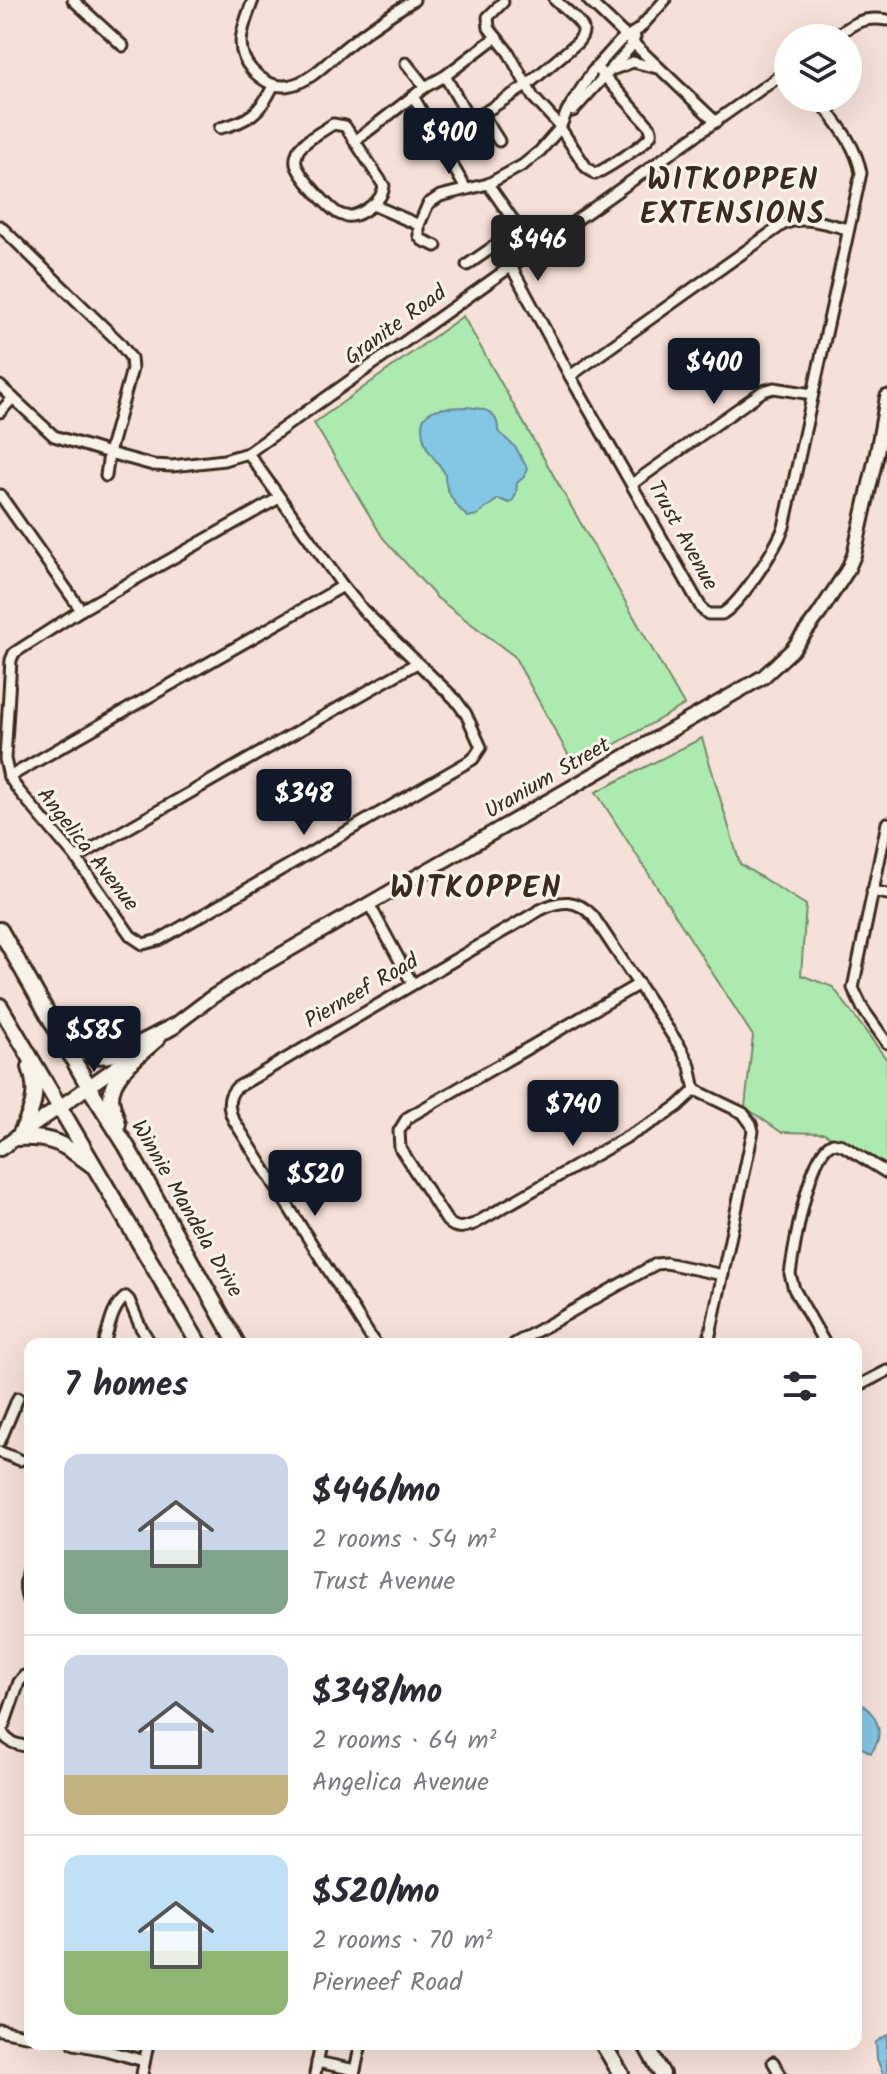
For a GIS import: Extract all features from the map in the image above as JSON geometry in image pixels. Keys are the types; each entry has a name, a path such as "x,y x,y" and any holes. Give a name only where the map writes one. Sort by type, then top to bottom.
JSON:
{"main road":[{"name":"Winnie Mandela Drive","path":"0,930 234,1338"},
{"path":"41,1000 68,1036 92,1055 122,1051 174,1026"},
{"path":"0,1006 196,1338"},
{"path":"15,1032 33,1072 35,1089 32,1110 18,1136 54,1140 96,1167"},
{"path":"127,1147 112,1102 113,1086 122,1072 160,1036"},
{"path":"607,2050 621,2074"},
{"path":"648,2050 662,2074"}],"street":[{"path":"73,0 123,46"},
{"path":"253,0 242,32 241,48 246,63 273,86 287,86 305,79 371,28 414,0"},
{"path":"438,139 526,86 578,42 583,35 581,25 555,0"},
{"path":"588,0 716,122"},
{"path":"562,123 596,67 629,39 665,0"},
{"path":"503,2 488,17 489,28 509,53 526,86 562,123 586,167 595,174 651,134 650,127 607,74 596,67"},
{"path":"853,24 865,19 887,20"},
{"path":"355,141 496,37"},
{"path":"436,246 420,238 419,225 424,209 432,200 488,184 523,165 540,151 629,49 629,39"},
{"path":"607,74 633,62 660,69"},
{"path":"406,63 425,87"},
{"path":"445,76 470,120"},
{"name":"Granite Road","path":"0,386 54,436 153,465 224,460 248,453 774,80"},
{"path":"220,128 235,125 253,115 273,86"},
{"path":"413,96 466,189"},
{"name":"Trust Avenue","path":"511,266 702,609 708,614 722,614 734,604 772,553 784,527 861,173 858,156 828,112"},
{"path":"482,114 499,141"},
{"path":"333,124 345,126 384,186 383,194 373,205 351,217 338,214 298,168 296,155 300,147 333,124"},
{"path":"467,265 515,229 513,220 488,184"},
{"path":"373,205 419,225"},
{"path":"570,376 782,225 797,219 848,229"},
{"path":"0,226 119,342 131,358 132,369 109,453 106,476"},
{"path":"632,484 763,391 774,388 812,394"},
{"path":"0,412 13,398"},
{"name":"Uranium Street","path":"0,1149 212,997 263,965 770,672 792,650 847,571 857,543 886,404"},
{"path":"877,453 887,436"},
{"name":"Angelica Avenue","path":"248,453 343,586 378,627 436,679 466,714 481,747 473,759 186,924 152,943 143,944 131,936 76,858 9,777 5,759 11,660 14,653 81,610 279,498"},
{"path":"0,495 81,610"},
{"path":"9,777 343,586"},
{"path":"76,858 417,663"},
{"path":"887,823 882,871 872,891 853,988 863,1009 887,1043"},
{"path":"872,891 887,894"},
{"name":"Pierneef Road","path":"371,1338 233,1119 228,1102 232,1091 551,904 570,902 579,904 593,916 639,984 687,1059 695,1090"},
{"path":"369,904 412,983"},
{"path":"639,984 407,1118 398,1140 400,1148 447,1221 457,1228 463,1228 662,1117 695,1090 743,1113 753,1131 709,1338"},
{"path":"822,1338 794,1289 790,1274 813,1167 825,1147 833,1143 842,1145 887,1173"},
{"path":"525,1338 656,1264 666,1263 723,1275"},
{"path":"106,1338 117,1305 126,1297 147,1338"},
{"path":"862,1384 887,1371"},
{"path":"0,1441 18,1398"},
{"path":"0,1452 20,1460"},
{"path":"24,1676 19,1682 2,1731 9,1741 24,1745"},
{"path":"0,2030 24,2035"},
{"path":"114,2050 144,2061"},
{"path":"142,2074 147,2050"},
{"path":"315,2074 320,2050"},
{"path":"317,2062 355,2072 360,2050"},
{"path":"773,2062 780,2074"}],"green space":[{"path":"463,316 684,705 575,767 514,656 437,598 383,538 314,423"},
{"path":"702,738 740,864 806,905 801,975 833,987 887,1060 887,1167 824,1133 781,1132 745,1107 753,1036 596,792"}],"water":[{"path":"467,407 493,415 498,431 516,448 527,468 524,477 517,483 515,496 510,503 498,499 477,515 468,517 455,503 445,474 425,444 422,425 428,413 434,410"},
{"path":"862,1705 874,1717 879,1730 871,1753 862,1748"},
{"path":"887,2035 887,2074 883,2074 877,2059 876,2042"}],"district":[{"name":"WITKOPPEN EXTENSIONS","path":"733,198"},
{"name":"WITKOPPEN","path":"476,889"}]}
